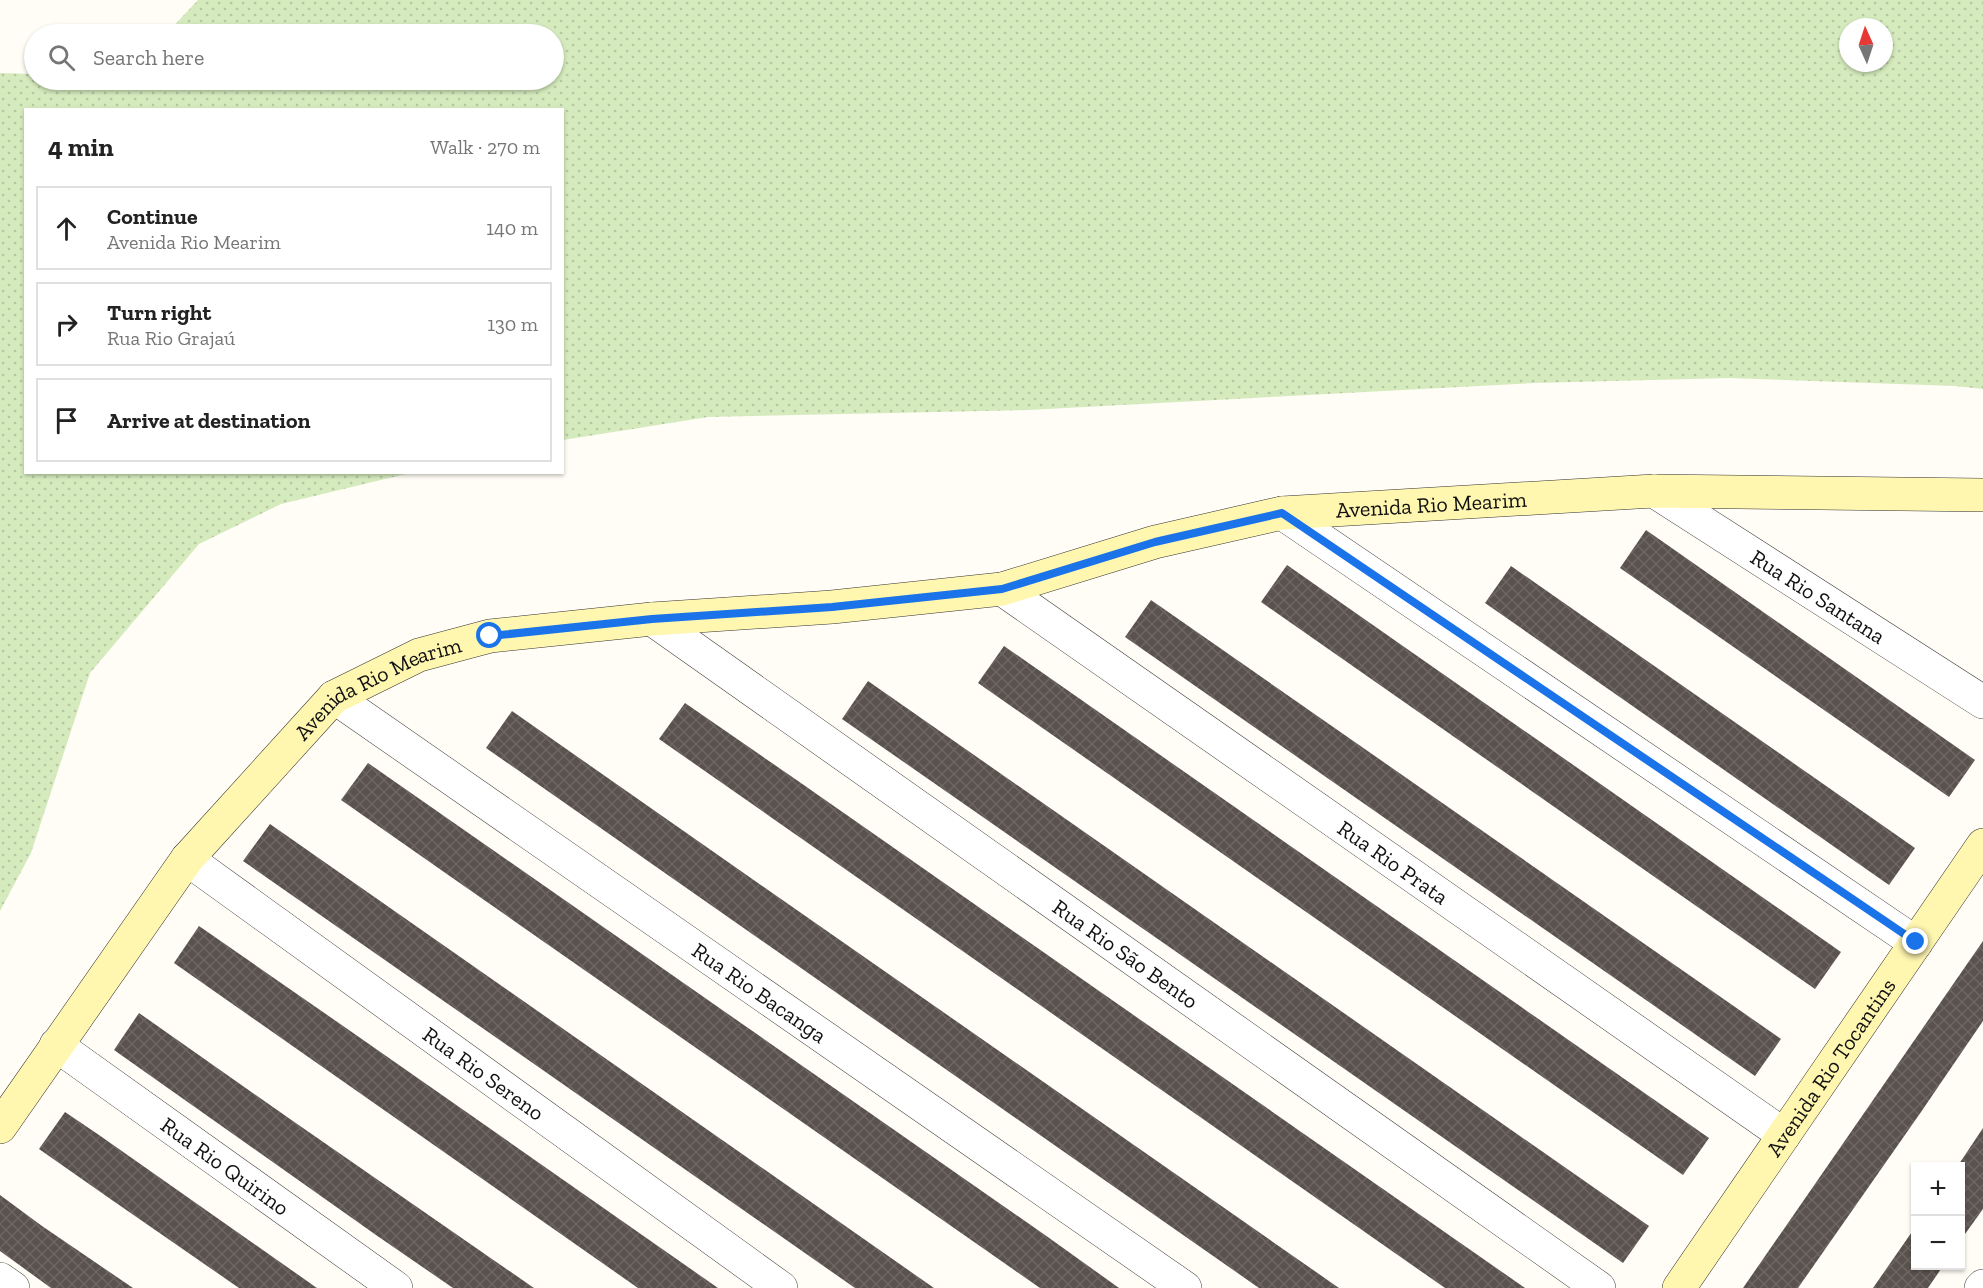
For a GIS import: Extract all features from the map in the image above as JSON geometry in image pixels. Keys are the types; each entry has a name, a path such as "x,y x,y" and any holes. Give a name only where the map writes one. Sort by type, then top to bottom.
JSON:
{"street":[{"name":"Avenida Rio Mearim","path":"0,1127 187,859 334,697 419,655 490,636 652,619 832,607 1002,589 1155,542 1282,513 1654,490 1983,495"},
{"name":"Rua Rio Santana","path":"1654,490 1983,702"},
{"path":"1282,513 1916,942"},
{"name":"Rua Rio Prata","path":"1002,589 1784,1135"},
{"name":"Rua Rio São Bento","path":"652,619 1599,1288"},
{"name":"Rua Rio Bacanga","path":"334,697 1185,1288"},
{"name":"Avenida Rio Tocantins","path":"1679,1288 1983,845"},
{"name":"Rua Rio Sereno","path":"187,859 781,1288"},
{"name":"Rua Rio Quirino","path":"56,1045 396,1288"},
{"path":"0,1279 13,1288"}],"green space":[{"path":"198,0 1983,0 1983,389 1729,378 1535,383 1028,410 708,417 564,440 564,108 24,108 24,474 406,474 281,504 199,544 90,673 31,853 0,911 0,73 24,74 24,90 564,90 564,24 175,24"}],"building":[{"path":"1646,530 1975,760 1949,797 1620,568"},
{"path":"1287,565 1841,952 1815,989 1261,602"},
{"path":"1511,566 1915,848 1889,885 1485,603"},
{"path":"1151,600 1781,1039 1755,1076 1125,637"},
{"path":"1004,646 1709,1138 1683,1175 978,683"},
{"path":"868,681 1649,1226 1623,1263 842,719"},
{"path":"685,703 1525,1288 1445,1288 659,739"},
{"path":"512,711 1339,1288 1259,1288 486,748"},
{"path":"368,763 1119,1288 1040,1288 341,800"},
{"path":"270,824 934,1288 855,1288 243,861"},
{"path":"199,926 718,1288 638,1288 174,963"},
{"path":"1983,941 1983,1021 1921,1112 1798,1288 1743,1288"},
{"path":"139,1013 534,1288 453,1288 376,1235 114,1050"},
{"path":"65,1112 317,1288 239,1288 109,1198 39,1149"},
{"path":"1983,1128 1983,1209 1965,1234 1965,1162 1960,1162"},
{"path":"0,1195 133,1288 51,1288 0,1251"},
{"path":"1911,1233 1911,1270 1940,1270 1928,1288 1873,1288"}],"route":[{"path":"490,636 652,619 832,607 1002,589 1155,542 1282,513 1916,942"}]}
